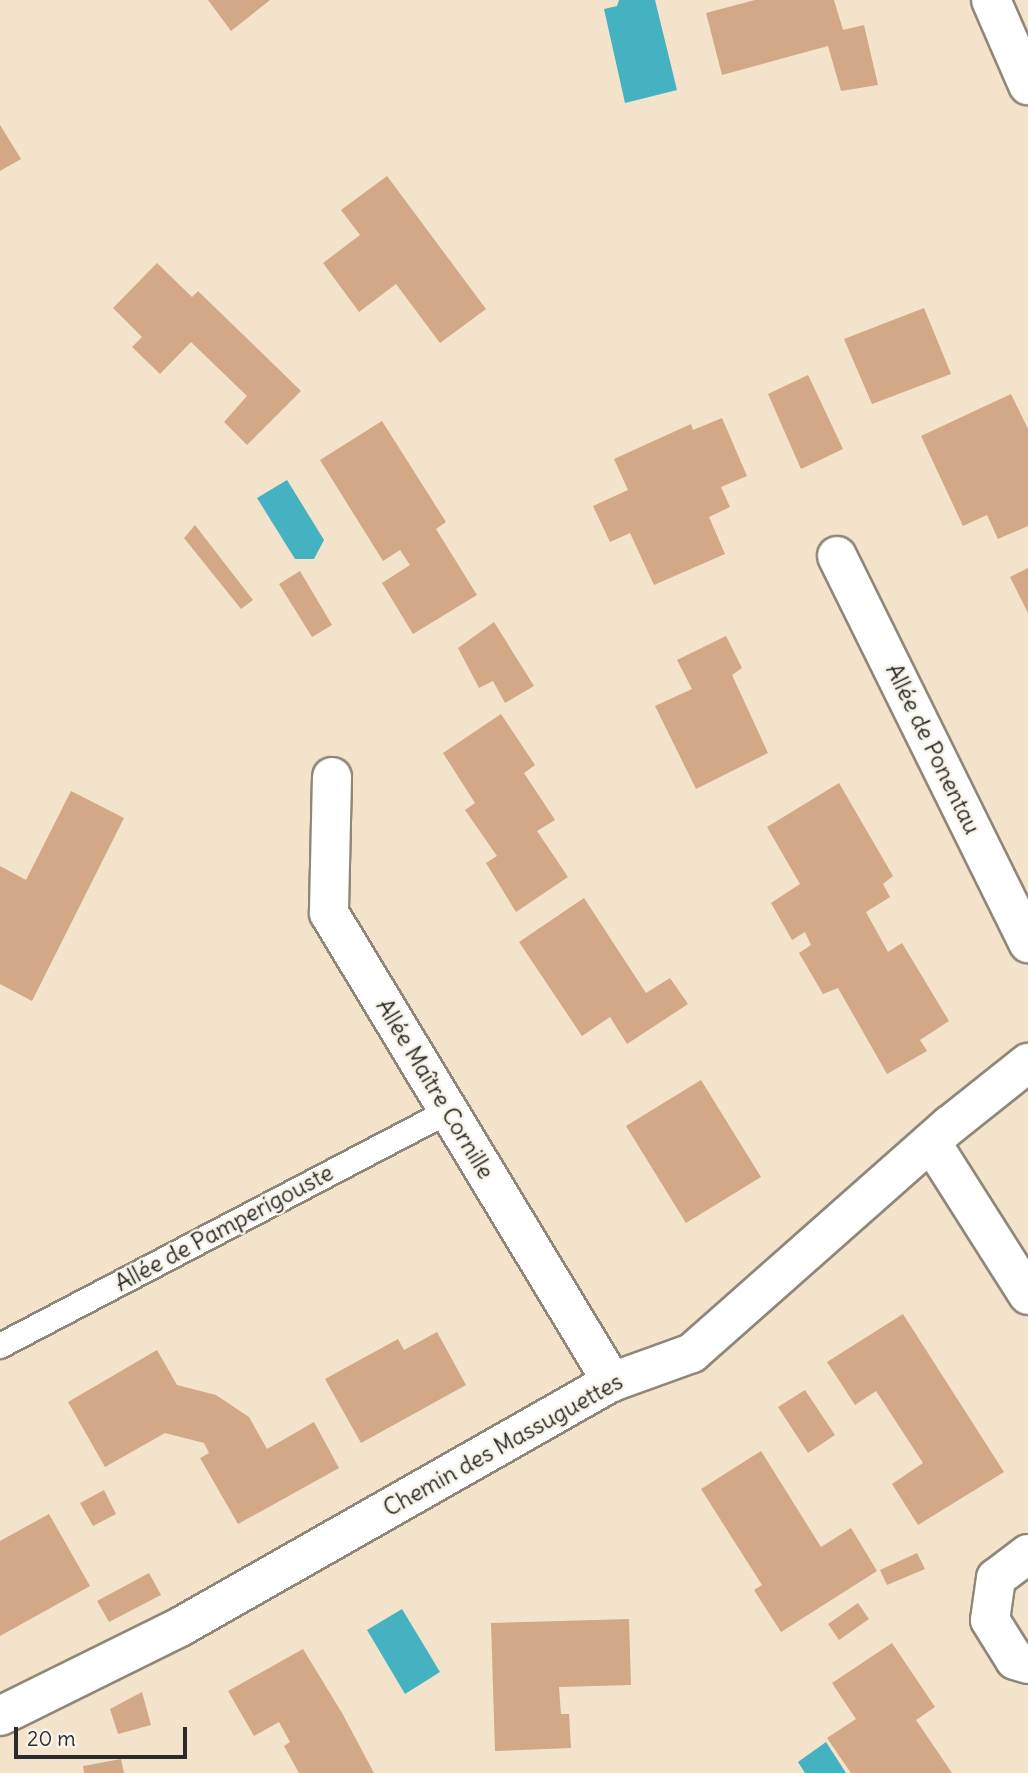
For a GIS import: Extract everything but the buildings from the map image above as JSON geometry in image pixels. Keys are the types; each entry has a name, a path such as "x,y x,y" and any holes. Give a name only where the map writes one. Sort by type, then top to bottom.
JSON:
{"street":[{"path":"991,0 1028,85"},
{"name":"Allée de Ponentau","path":"837,556 1028,943"},
{"name":"Allée Maître Cornille","path":"332,777 329,914 612,1382"},
{"name":"Chemin des Massuguettes","path":"0,1716 180,1627 612,1382 692,1353 931,1142 1028,1063"},
{"path":"931,1142 1028,1295"},
{"path":"1028,1554 996,1578 990,1620 1015,1660 1028,1664"}],"lane":[{"name":"Allée de Pamperigouste","path":"0,1346 449,1111"}],"water":[{"path":"619,0 655,0 677,90 625,103 604,9 617,6"},
{"path":"287,480 324,540 314,559 295,559 257,498"},
{"path":"402,1609 440,1672 405,1694 367,1630"},
{"path":"826,1742 846,1773 805,1773 798,1762"}]}
